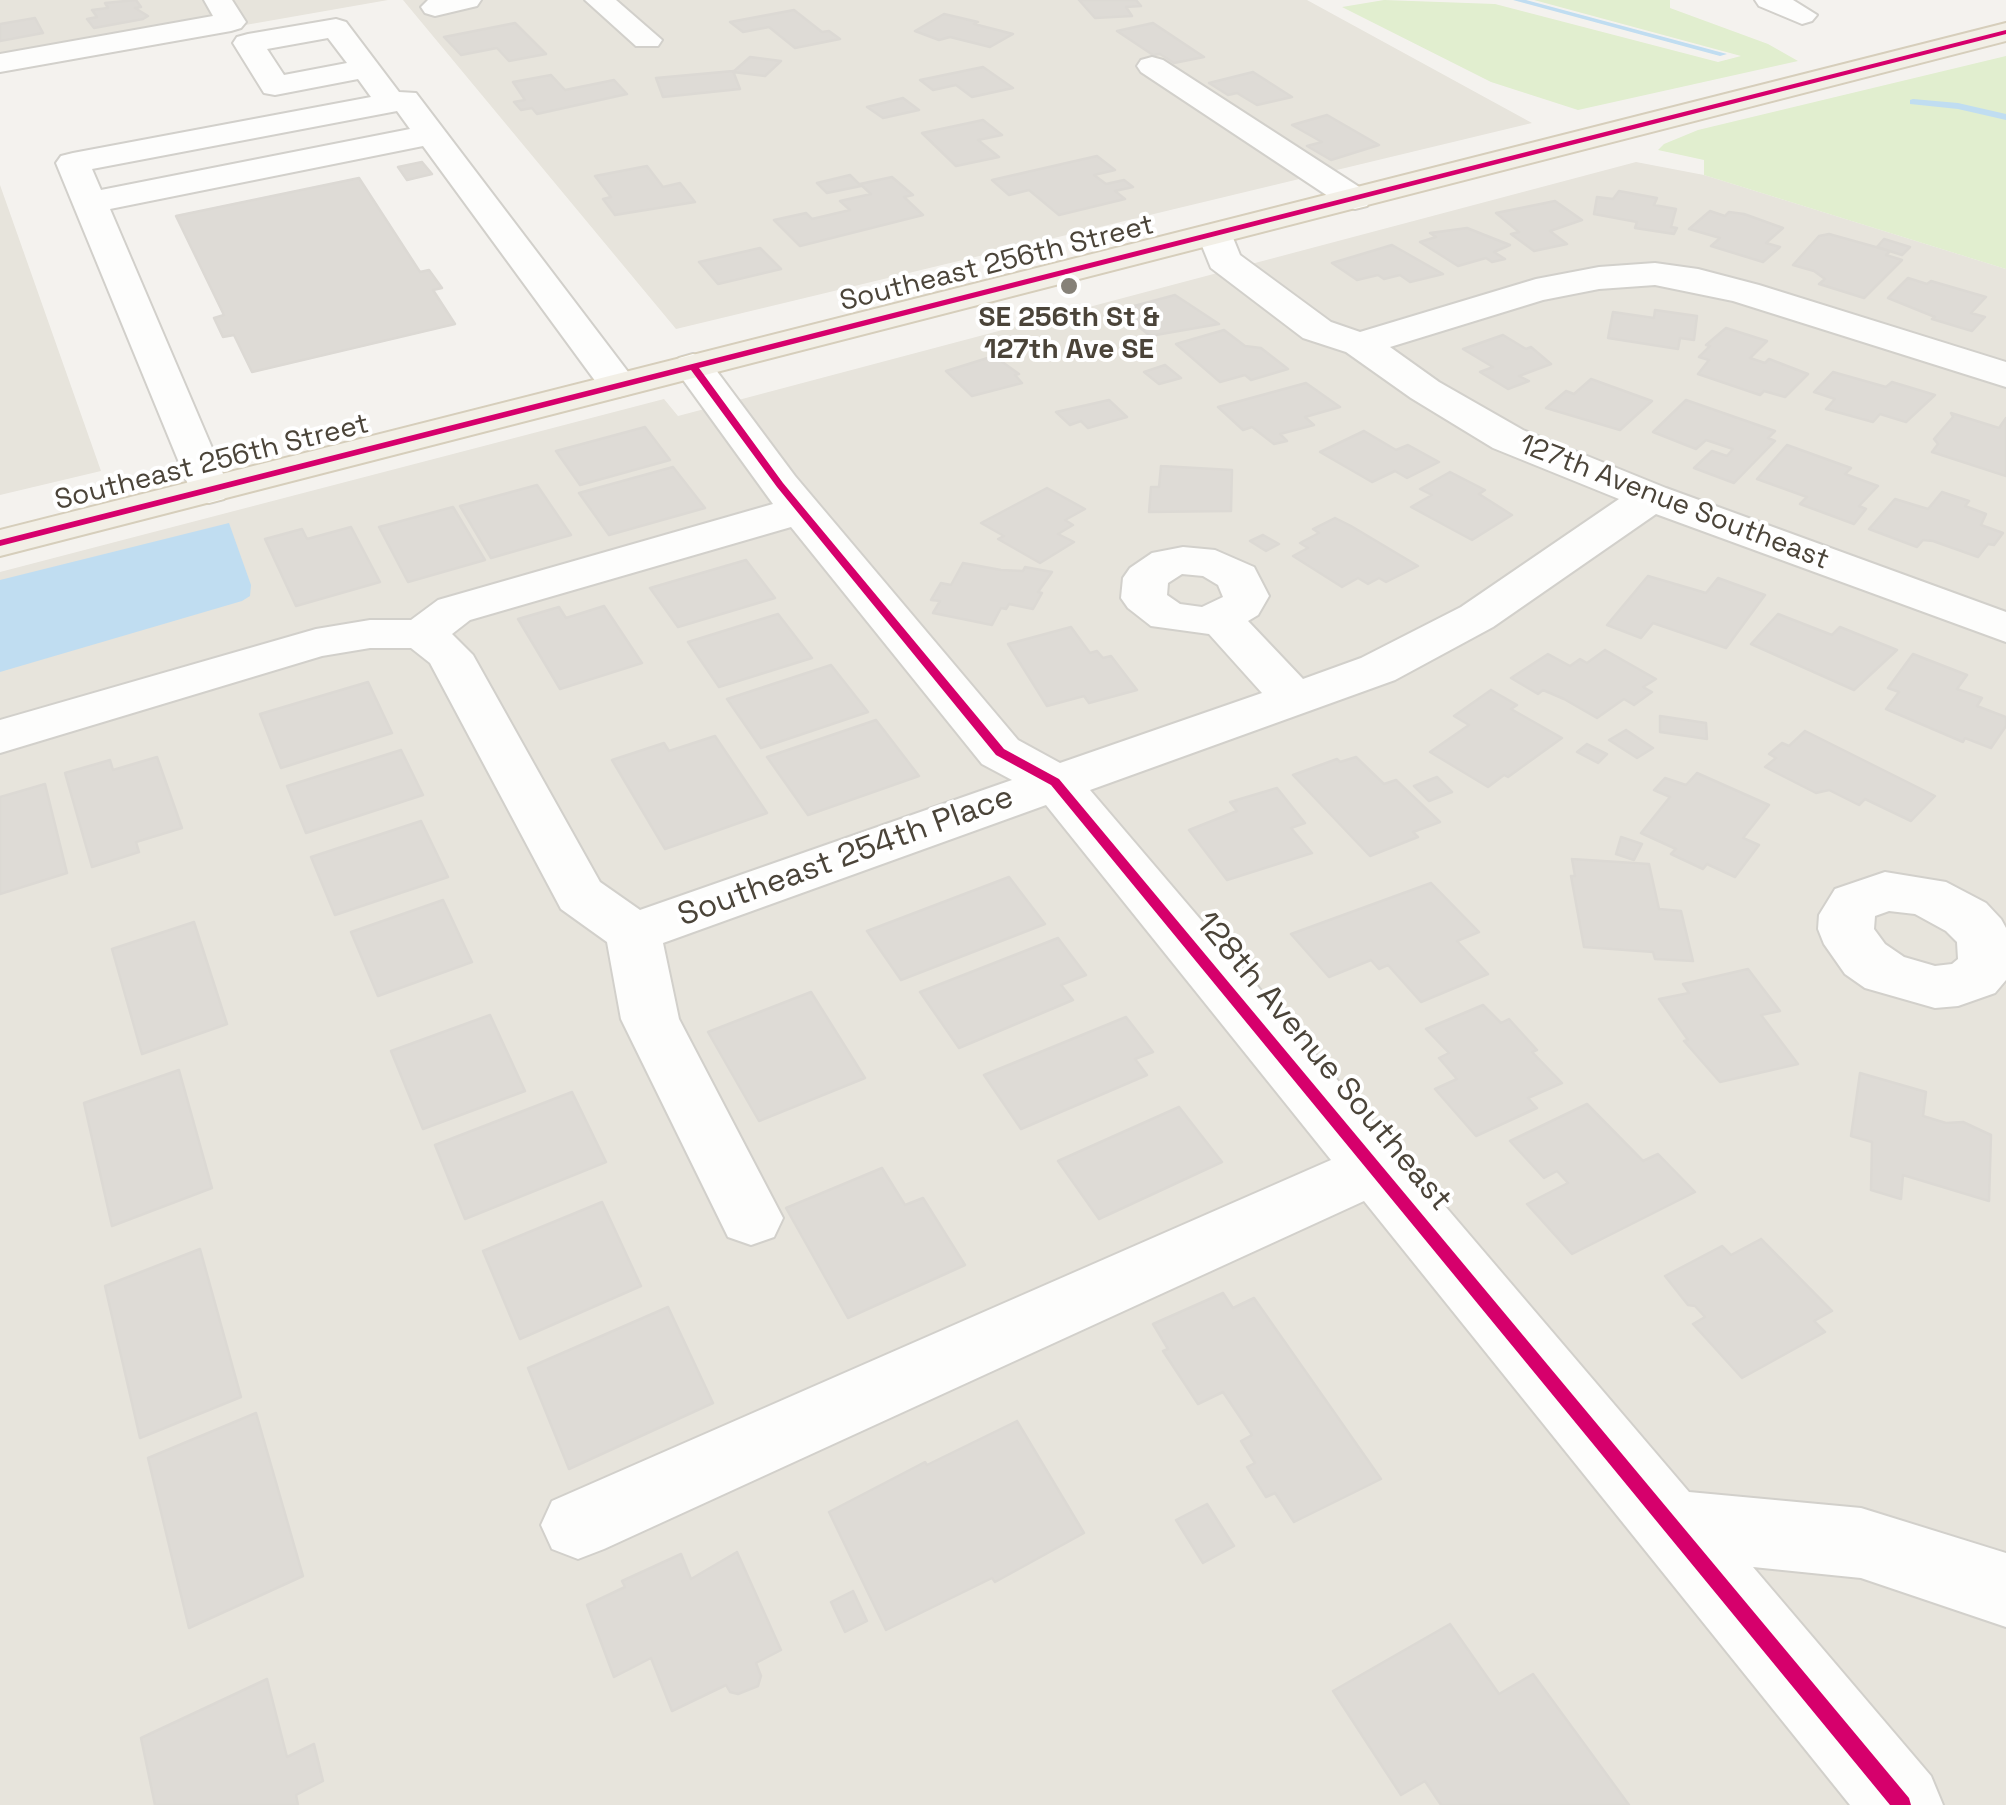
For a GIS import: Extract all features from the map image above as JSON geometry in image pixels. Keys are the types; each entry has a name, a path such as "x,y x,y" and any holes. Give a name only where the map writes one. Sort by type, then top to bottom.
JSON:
{"main road":[{"name":"Southeast 256th Street","path":"0,543 2006,32"}],"street":[{"path":"435,7 467,0"},
{"path":"599,0 646,40"},
{"path":"1769,0 1802,15"},
{"path":"0,63 224,11"},
{"path":"1152,66 1355,200"},
{"path":"366,69 391,102"},
{"path":"209,490 73,163 404,100 618,385"},
{"path":"89,204 431,136"},
{"name":"127th Avenue Southeast","path":"1216,236 1224,260 1317,330 1360,344 1425,390 1508,439 1651,497 2006,628"},
{"path":"1360,344 1536,290 1599,278 1654,274 1698,280 1746,293 2006,374"},
{"name":"128th Avenue Southeast","path":"692,366 801,510 1000,752 1055,782 1902,1805"},
{"name":"Southeast 254th Place","path":"633,933 1378,669 1476,618 1651,497"},
{"path":"0,738 316,643 370,634 422,634 454,610 801,510"},
{"path":"1220,618 1294,698"},
{"path":"422,634 449,655 580,895 633,933 650,1019 751,1218"},
{"path":"578,1524 1375,1168"},
{"path":"1671,1525 1860,1543 1917,1563 1982,1579 2006,1591"}],"shaded area":[{"path":"0,0 388,0 0,68"},
{"path":"403,0 1307,0 1532,123 676,329"},
{"path":"1636,162 1704,175 2006,269 2006,1805 0,1805 0,572 664,399 678,416"},
{"path":"0,185 101,471 0,495"}],"green space":[{"path":"1384,0 1495,4 1718,62 1741,56 1534,0 1670,0 1670,8 1768,44 1798,61 1578,110 1491,82 1342,7"},
{"path":"2006,56 2006,269 1704,175 1704,160 1658,150 1698,130"}],"water":[{"path":"229,523 251,585 250,596 0,672 0,580"}],"building":[{"path":"136,0 141,7 135,8 148,16 143,19 94,28 87,19 97,17 92,10 108,8 105,3"},
{"path":"1079,0 1136,0 1141,6 1126,7 1132,16 1095,18"},
{"path":"794,10 822,32 829,31 840,39 795,48 769,27 743,32 730,22"},
{"path":"944,14 1013,34 990,47 950,37 939,40 915,31"},
{"path":"35,18 43,33 0,41 0,24"},
{"path":"515,23 546,54 509,61 497,48 461,55 444,37"},
{"path":"1153,23 1204,57 1174,63 1160,54 1153,55 1117,31"},
{"path":"750,57 781,61 765,76 733,72"},
{"path":"983,67 1013,88 972,97 956,85 933,90 920,80"},
{"path":"733,71 740,89 663,97 656,78"},
{"path":"1253,72 1292,97 1257,105 1209,83"},
{"path":"551,75 565,90 614,80 627,94 537,114 532,108 521,110 514,102 525,100 513,82"},
{"path":"903,98 919,110 883,118 867,107"},
{"path":"1327,115 1379,145 1331,160 1307,146 1322,142 1292,125"},
{"path":"983,120 1002,135 978,140 999,157 956,166 922,133"},
{"path":"1097,156 1115,170 1094,175 1106,184 1124,180 1133,187 1115,191 1125,199 1059,215 1029,190 1009,195 992,180"},
{"path":"422,162 432,174 407,180 398,167"},
{"path":"647,166 663,187 680,183 695,202 615,215 603,199 611,197 595,176"},
{"path":"850,175 861,186 827,193 817,183"},
{"path":"892,177 913,195 904,197 923,215 800,246 774,220 806,213 812,219 850,210 840,201 871,194 860,184"},
{"path":"359,178 420,272 429,270 442,288 433,290 455,324 252,372 234,335 223,337 214,318 224,315 176,216"},
{"path":"1619,191 1657,198 1654,205 1676,209 1671,227 1677,228 1674,234 1635,228 1637,222 1594,214 1597,197 1613,199"},
{"path":"1555,201 1582,220 1550,231 1567,244 1534,251 1511,234 1519,232 1496,213"},
{"path":"1710,211 1725,216 1729,212 1744,214 1783,228 1766,243 1780,247 1763,262 1711,246 1720,238 1689,229"},
{"path":"1467,228 1510,245 1494,252 1505,259 1492,262 1486,258 1458,266 1420,242 1436,237 1430,233"},
{"path":"1829,234 1890,251 1886,255 1902,260 1864,298 1819,284 1825,279 1793,265 1819,236"},
{"path":"1884,239 1910,247 1902,255 1877,247"},
{"path":"1392,245 1443,274 1410,282 1400,275 1357,280 1332,263"},
{"path":"760,248 781,269 718,284 699,262"},
{"path":"1908,278 1986,297 1971,313 1985,317 1972,331 1932,319 1935,317 1888,298"},
{"path":"1175,295 1219,324 1150,336 1119,310"},
{"path":"1655,310 1697,316 1694,340 1680,338 1678,349 1608,338 1613,312 1654,318"},
{"path":"1726,328 1767,341 1750,358 1765,363 1769,359 1808,374 1785,397 1764,391 1760,395 1698,374 1709,360 1699,357 1710,346 1706,345"},
{"path":"1224,330 1245,346 1261,348 1288,369 1251,380 1245,375 1220,382 1176,344"},
{"path":"1503,335 1526,349 1531,347 1551,364 1519,376 1529,381 1508,389 1480,372 1493,367 1463,349"},
{"path":"994,356 1019,374 1015,375 1022,383 972,396 946,371"},
{"path":"1165,365 1181,378 1159,384 1144,372"},
{"path":"1833,372 1886,387 1892,382 1935,395 1906,422 1880,414 1873,422 1826,409 1835,399 1814,392"},
{"path":"1591,379 1652,401 1620,430 1546,408 1566,391 1574,394"},
{"path":"1306,383 1340,407 1305,417 1314,425 1280,434 1287,441 1274,444 1252,427 1243,430 1218,407"},
{"path":"1109,400 1127,417 1088,428 1081,421 1070,425 1056,412"},
{"path":"1686,400 1775,431 1768,438 1775,441 1734,483 1694,468 1712,451 1727,456 1733,449 1706,440 1696,449 1653,432"},
{"path":"1951,413 1999,428 2006,418 2006,476 1932,452 1938,444 1934,439 1953,417"},
{"path":"645,427 670,460 580,485 556,451"},
{"path":"1364,431 1396,450 1408,445 1439,462 1407,478 1395,471 1372,482 1320,452"},
{"path":"1787,445 1851,468 1845,474 1878,486 1859,506 1866,509 1854,524 1800,504 1807,497 1757,479"},
{"path":"1161,466 1232,470 1231,511 1149,512 1151,487 1159,487"},
{"path":"673,467 705,508 609,535 579,493"},
{"path":"1450,472 1485,490 1479,494 1512,515 1472,540 1411,507 1432,495 1420,489"},
{"path":"537,485 571,535 491,558 460,506"},
{"path":"1047,488 1085,509 1065,520 1073,525 1058,534 1074,542 1040,563 998,539 1004,536 981,523"},
{"path":"1942,492 1969,501 1965,506 1986,514 1981,525 2003,533 1978,557 1933,541 1923,540 1917,547 1869,529 1895,499 1928,509"},
{"path":"453,507 485,560 408,582 379,527"},
{"path":"1335,518 1418,566 1386,582 1379,578 1368,584 1358,578 1342,587 1293,556 1308,548 1300,543 1319,533 1313,529"},
{"path":"351,527 380,582 296,606 265,539 302,529 307,539"},
{"path":"1263,535 1279,544 1266,551 1250,541"},
{"path":"746,560 775,598 678,627 650,588"},
{"path":"963,563 1001,570 1023,571 1025,567 1052,572 1038,592 1042,593 1033,609 1009,604 1006,609 1001,608 992,625 933,613 940,601 931,600 941,583 951,585"},
{"path":"1648,576 1706,593 1718,578 1765,595 1726,648 1653,623 1641,638 1607,625"},
{"path":"604,606 642,663 560,689 518,619 559,607 566,618"},
{"path":"778,614 812,658 719,687 688,642"},
{"path":"1778,614 1832,635 1840,627 1897,650 1854,690 1751,644"},
{"path":"1071,627 1090,653 1097,651 1103,658 1111,656 1137,690 1089,703 1084,696 1047,706 1008,644"},
{"path":"1605,650 1656,679 1643,687 1652,692 1634,705 1624,699 1597,718 1564,699 1543,690 1538,694 1511,678 1548,654 1570,666 1580,659 1587,663"},
{"path":"1913,654 1967,675 1957,689 1982,698 1977,706 2006,717 2006,726 1991,748 1965,738 1963,742 1886,709 1899,692 1888,688"},
{"path":"831,665 868,712 761,748 727,699"},
{"path":"368,682 392,733 281,768 260,714"},
{"path":"1491,690 1517,705 1511,709 1562,738 1488,787 1430,752 1469,725 1454,716"},
{"path":"1660,716 1706,723 1707,739 1660,732"},
{"path":"876,720 919,776 808,815 767,757"},
{"path":"1626,730 1653,748 1637,758 1609,740"},
{"path":"1805,731 1935,796 1911,821 1865,799 1859,805 1829,790 1816,793 1765,767 1776,758 1769,754 1782,743 1789,746"},
{"path":"715,736 767,813 665,849 612,760 664,743 669,751"},
{"path":"1587,744 1607,754 1598,763 1577,752"},
{"path":"401,750 423,795 306,833 287,786"},
{"path":"157,757 182,828 136,842 139,852 92,867 65,773 110,760 113,770"},
{"path":"1356,757 1384,784 1396,780 1440,822 1413,832 1418,837 1370,856 1293,775 1337,759 1340,762"},
{"path":"1697,773 1769,805 1743,838 1759,845 1735,877 1707,864 1703,869 1671,854 1676,849 1641,833 1670,797 1654,790 1665,778 1686,785"},
{"path":"1437,777 1452,792 1429,801 1414,786"},
{"path":"45,784 67,873 0,894 0,797"},
{"path":"1277,788 1305,823 1291,828 1312,853 1227,880 1189,830 1237,811 1230,802"},
{"path":"421,821 448,877 335,915 311,857"},
{"path":"1621,837 1642,844 1634,860 1616,854"},
{"path":"1572,859 1649,864 1659,909 1681,911 1693,961 1655,959 1653,952 1584,947 1571,876 1575,876"},
{"path":"1009,877 1045,924 901,980 867,931"},
{"path":"1431,883 1479,932 1457,941 1488,974 1421,1002 1388,965 1379,969 1371,960 1329,977 1291,934"},
{"path":"443,900 472,962 378,996 351,932"},
{"path":"194,922 227,1024 142,1054 112,949"},
{"path":"1058,938 1086,975 1061,985 1073,1000 959,1048 920,992"},
{"path":"1748,969 1780,1011 1761,1015 1798,1064 1720,1082 1684,1041 1688,1040 1659,999 1689,993 1683,984"},
{"path":"811,992 865,1078 759,1121 708,1032"},
{"path":"1483,1005 1501,1023 1509,1019 1537,1050 1532,1052 1562,1083 1528,1098 1537,1108 1476,1136 1435,1089 1457,1079 1439,1058 1449,1053 1426,1029"},
{"path":"490,1015 525,1091 423,1129 391,1051"},
{"path":"1126,1017 1153,1052 1135,1059 1147,1075 1021,1129 984,1075"},
{"path":"179,1070 212,1188 112,1226 84,1103"},
{"path":"1860,1073 1926,1092 1923,1116 1946,1123 1963,1122 1991,1135 1989,1201 1903,1175 1901,1199 1871,1190 1872,1142 1851,1136"},
{"path":"572,1092 606,1162 465,1219 435,1145"},
{"path":"1587,1104 1643,1161 1658,1154 1695,1192 1572,1254 1527,1204 1568,1183 1557,1171 1544,1178 1510,1141"},
{"path":"1179,1107 1222,1162 1099,1219 1058,1161"},
{"path":"882,1168 905,1205 923,1198 965,1265 848,1318 786,1208"},
{"path":"602,1202 641,1286 520,1339 483,1251"},
{"path":"1761,1239 1832,1311 1814,1321 1825,1332 1742,1378 1693,1324 1705,1317 1695,1306 1688,1305 1665,1276 1722,1246 1731,1255"},
{"path":"200,1249 241,1397 140,1438 105,1286"},
{"path":"1223,1293 1233,1308 1254,1298 1381,1479 1294,1522 1275,1493 1266,1497 1247,1467 1255,1463 1241,1441 1252,1435 1223,1392 1198,1404 1163,1351 1168,1349 1153,1324"},
{"path":"668,1307 713,1403 569,1469 528,1368"},
{"path":"256,1413 303,1576 189,1628 148,1458"},
{"path":"1017,1421 1084,1533 995,1582 992,1578 886,1630 829,1512 925,1462 927,1465"},
{"path":"1207,1504 1234,1546 1203,1563 1176,1520"},
{"path":"737,1552 781,1650 756,1663 761,1676 758,1686 738,1694 730,1692 726,1685 672,1711 651,1658 614,1677 587,1605 625,1587 622,1581 681,1554 691,1579"},
{"path":"853,1591 867,1621 845,1632 831,1602"},
{"path":"1450,1624 1499,1694 1533,1674 1629,1805 1441,1805 1425,1781 1401,1795 1333,1691"},
{"path":"267,1679 287,1757 314,1744 323,1781 296,1795 298,1805 155,1805 141,1738"}],"waterway":[{"path":"1517,0 1723,54"},
{"path":"1913,102 1958,106 2006,117"}],"cycle path":[{"path":"0,543 2006,32"},
{"path":"693,366 780,485 1000,752 1055,782 1902,1805"}],"place":[{"name":"SE 256th St & 127th Ave SE","path":"1069,286"}]}
